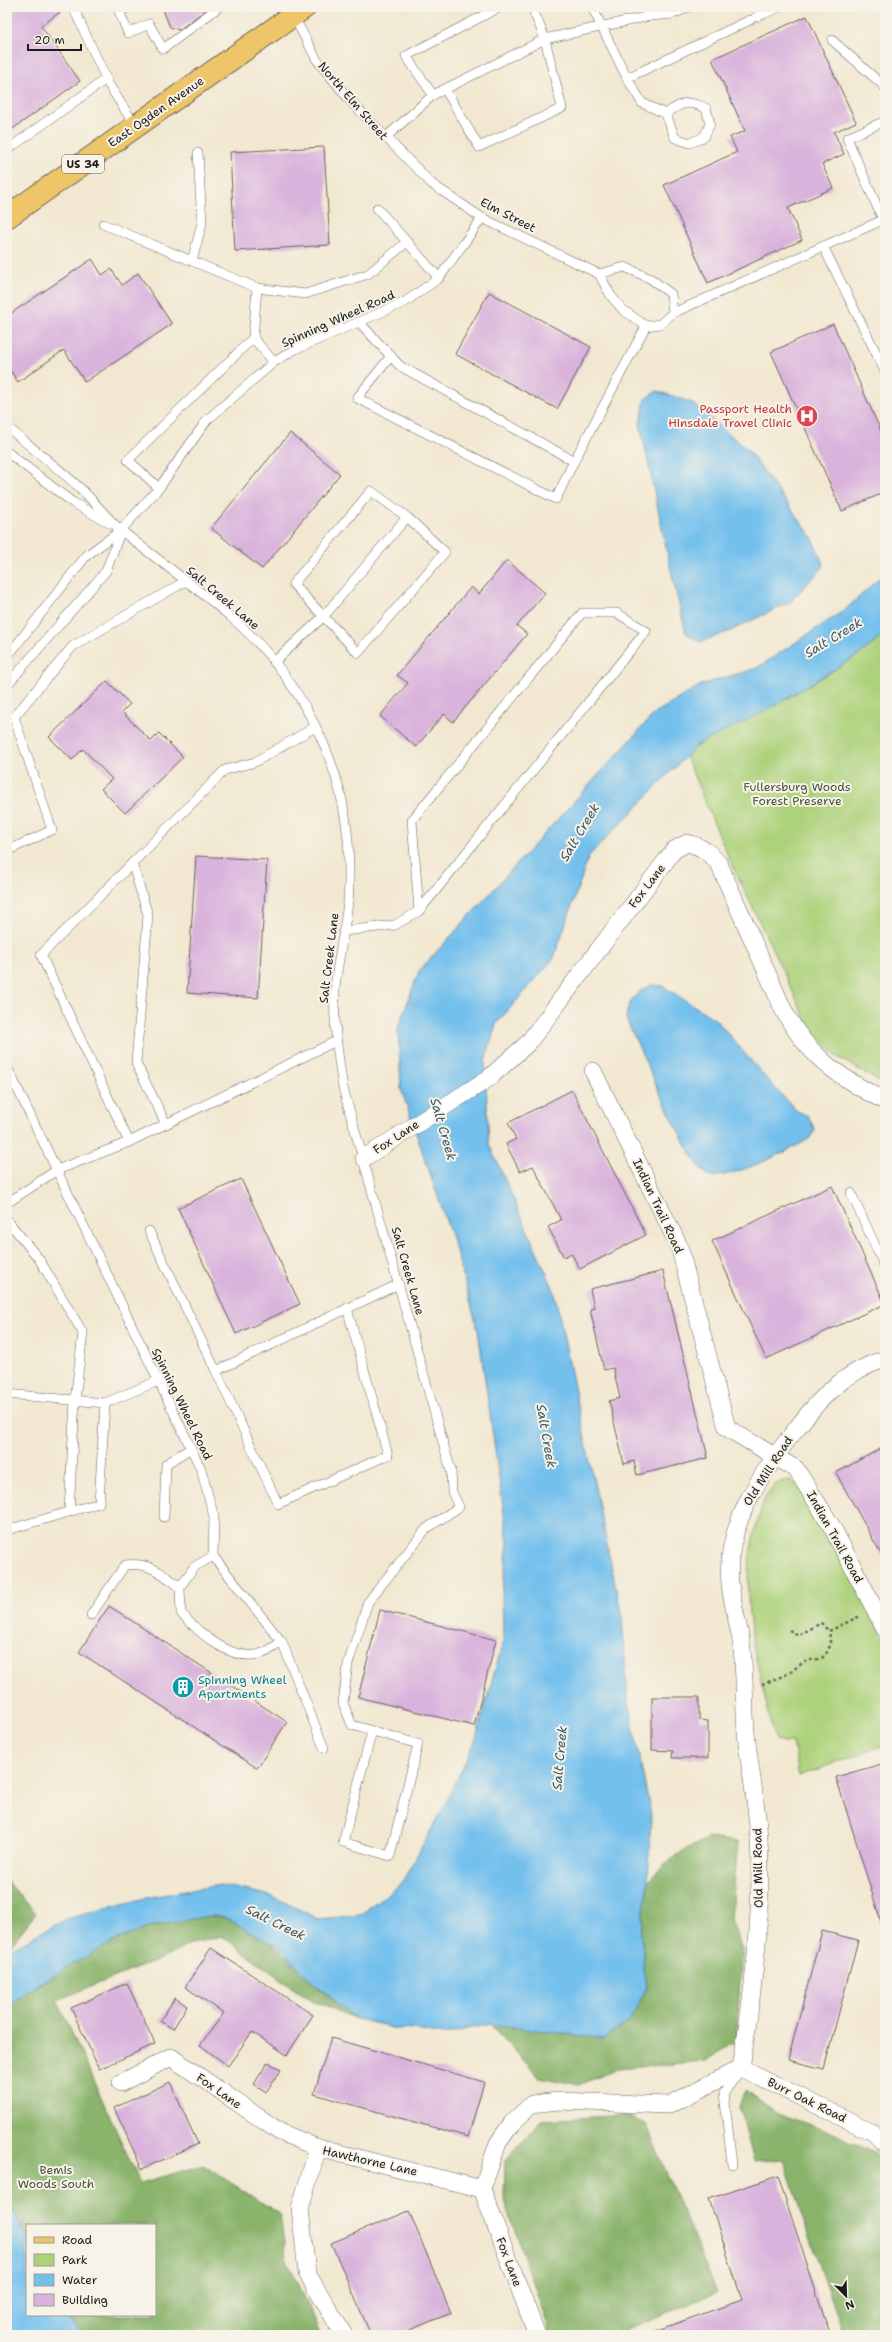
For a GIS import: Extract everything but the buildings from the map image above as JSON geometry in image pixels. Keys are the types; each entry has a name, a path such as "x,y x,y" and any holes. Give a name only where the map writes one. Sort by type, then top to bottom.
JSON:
{"main road":[{"name":"East Ogden Avenue","path":"7,217 296,10"}],"street":[{"name":"Fox Lane","path":"364,1158 489,1078 528,1043 674,850 687,842 699,845 710,853 719,864 783,1009 792,1026 805,1043 835,1073 885,1101"},
{"name":"Indian Trail Road","path":"593,1071 679,1246 727,1428 774,1458 796,1469 831,1525 885,1629"},
{"name":"Old Mill Road","path":"741,2068 756,1965 760,1909 759,1839 747,1742 741,1642 729,1583 731,1556 743,1509 774,1458 815,1405 841,1380 885,1359"},
{"name":"Fox Lane","path":"121,2084 171,2057 280,2132 318,2148"},
{"name":"Burr Oak Road","path":"741,2068 879,2129 885,2145"},
{"path":"482,2189 498,2143 512,2123 532,2104 558,2101 669,2105 741,2068"},
{"name":"Hawthorne Lane","path":"344,2335 307,2273 300,2208 318,2148 482,2189"},
{"name":"Fox Lane","path":"482,2189 537,2335"}],"lane":[{"path":"73,7 106,79 136,126"},
{"path":"130,7 119,11 128,33 149,24 163,50 219,7"},
{"path":"433,95 406,56 500,7"},
{"path":"445,89 479,147 562,108 545,38 532,7"},
{"path":"592,7 600,26 627,78 642,102 666,114 675,138 690,142 704,137 710,124 706,108 692,102 679,104 666,114"},
{"path":"385,138 433,95 545,38 600,26 662,7"},
{"path":"648,11 673,14 689,7"},
{"path":"627,78 779,7"},
{"name":"North Elm Street","path":"296,10 317,60 353,104 414,167"},
{"path":"832,40 885,87"},
{"path":"7,150 106,79"},
{"path":"673,313 671,294 651,279 625,267 599,274 611,296 623,310 646,326 660,324 673,313 884,219 847,138 885,121"},
{"path":"192,261 202,223 198,153"},
{"name":"Elm Street","path":"414,167 432,184 482,218 599,274"},
{"path":"377,208 439,278"},
{"name":"Spinning Wheel Road","path":"7,656 86,556 121,530 159,488 207,420 274,362 296,349 405,302 439,278 482,218"},
{"path":"103,224 257,288 305,294 368,274 407,242"},
{"path":"824,246 885,372"},
{"path":"159,488 128,460 253,338 257,288"},
{"path":"359,322 400,366 574,461"},
{"path":"391,356 357,398 556,499 574,461 646,326"},
{"path":"253,338 274,362"},
{"name":"Salt Creek Lane","path":"7,427 82,490 121,530 232,618 274,662 303,702 327,751 340,794 348,838 348,899 335,988 336,1041 343,1088 364,1158 451,1471 452,1492 459,1507 426,1529 368,1602 348,1664 343,1703 352,1725 372,1730"},
{"name":"Salt Creek Lane","path":"7,452 72,502 121,530"},
{"path":"371,491 407,517 445,552 358,653 293,584 371,491"},
{"path":"274,662 324,616 407,517"},
{"name":"Spinning Wheel Road","path":"7,685 106,571 121,530"},
{"path":"7,725 73,646 186,581"},
{"path":"344,931 395,925 420,911 646,631 617,613 582,613 412,820 420,911"},
{"path":"7,840 9,850 52,830 14,717"},
{"path":"129,1142 40,956 225,770 255,762 315,727"},
{"path":"132,863 148,915 136,1063 166,1124"},
{"path":"7,1203 57,1170 129,1142 336,1041"},
{"name":"Spinning Wheel Road","path":"7,1067 201,1469 214,1517 213,1556"},
{"path":"851,1193 885,1268"},
{"path":"7,1220 39,1258 83,1333 75,1400 69,1512"},
{"path":"148,1231 216,1371 278,1504 388,1455 346,1308"},
{"path":"216,1371 399,1284"},
{"path":"7,1394 105,1403 158,1381"},
{"path":"7,1530 99,1503 105,1403"},
{"path":"164,1517 166,1464 191,1448"},
{"path":"282,1642 263,1654 242,1656 223,1646 196,1629 181,1613 180,1586 194,1567 213,1556 282,1642 324,1748"},
{"path":"91,1615 125,1564 140,1563 163,1573 180,1586"},
{"path":"372,1730 418,1744 390,1856 343,1842 372,1730"},
{"path":"732,2165 724,2093 741,2068"}],"path":[{"path":"829,1631 875,1610"},
{"path":"744,1690 791,1671 800,1662 821,1659 827,1654 831,1645 829,1631 820,1623 799,1635 790,1630"}],"green space":[{"name":"Fullersburg Woods Forest Preserve","path":"885,634 885,1085 836,1056 809,1026 728,856 685,755 713,736 764,711 811,684 842,665"},
{"path":"789,1480 803,1486 885,1639 885,1745 799,1776 793,1742 782,1743 775,1740 755,1655 748,1600 748,1572 752,1543 762,1507 766,1496 772,1487 782,1481"},
{"path":"708,1838 738,1842 731,1920 742,1949 736,2042 705,2061 618,2069 579,2085 539,2077 490,2024 604,2039 646,1989 641,1932 648,1882 675,1856"},
{"path":"7,1881 36,1913 7,1950"},
{"name":"Bemis Woods South","path":"209,1916 225,1918 240,1924 255,1932 270,1943 321,1990 356,2019 305,1997 222,1936 190,1944 166,1957 57,2000 140,2183 203,2165 280,2214 286,2257 322,2335 81,2335 68,2316 156,2316 156,2224 26,2224 26,2237 7,2197 7,2007 40,1983 95,1951 133,1934 172,1922"},
{"path":"746,2090 775,2112 838,2135 885,2159 885,2335 844,2335 783,2159 754,2162 740,2108"},
{"path":"626,2115 646,2124 717,2293 611,2335 551,2335 504,2198 505,2161 541,2120"}],"water":[{"path":"657,391 691,402 748,450 812,537 824,566 790,602 728,632 700,642 686,633 673,580 640,424 645,399"},
{"name":"Salt Creek","path":"885,573 885,634 860,654 765,711 697,745 589,856 554,958 496,1024 485,1062 489,1144 554,1290 622,1617 628,1701 651,1815 648,1882 641,1932 646,1989 629,2022 604,2039 490,2024 445,2034 397,2028 356,2019 321,1989 278,1947 222,1916 209,1916 153,1926 117,1940 39,1983 7,2007 7,1951 66,1919 145,1898 220,1885 272,1896 318,1919 360,1915 401,1884 446,1803 475,1741 503,1642 502,1592 508,1542 478,1330 455,1247 401,1089 398,1028 419,971 655,713 701,685 757,668 846,609"},
{"path":"651,985 663,986 716,1020 771,1084 797,1111 808,1116 815,1130 810,1138 776,1156 743,1169 728,1174 716,1176 708,1175 689,1150 677,1128 626,1019 628,1008 633,998"},
{"path":"7,2197 26,2237 26,2316 68,2316 81,2335 7,2335"}],"place":[{"name":"Passport Health Hinsdale Travel Clinic","path":"807,416"},
{"name":"Spinning Wheel Apartments","path":"183,1687"}]}
